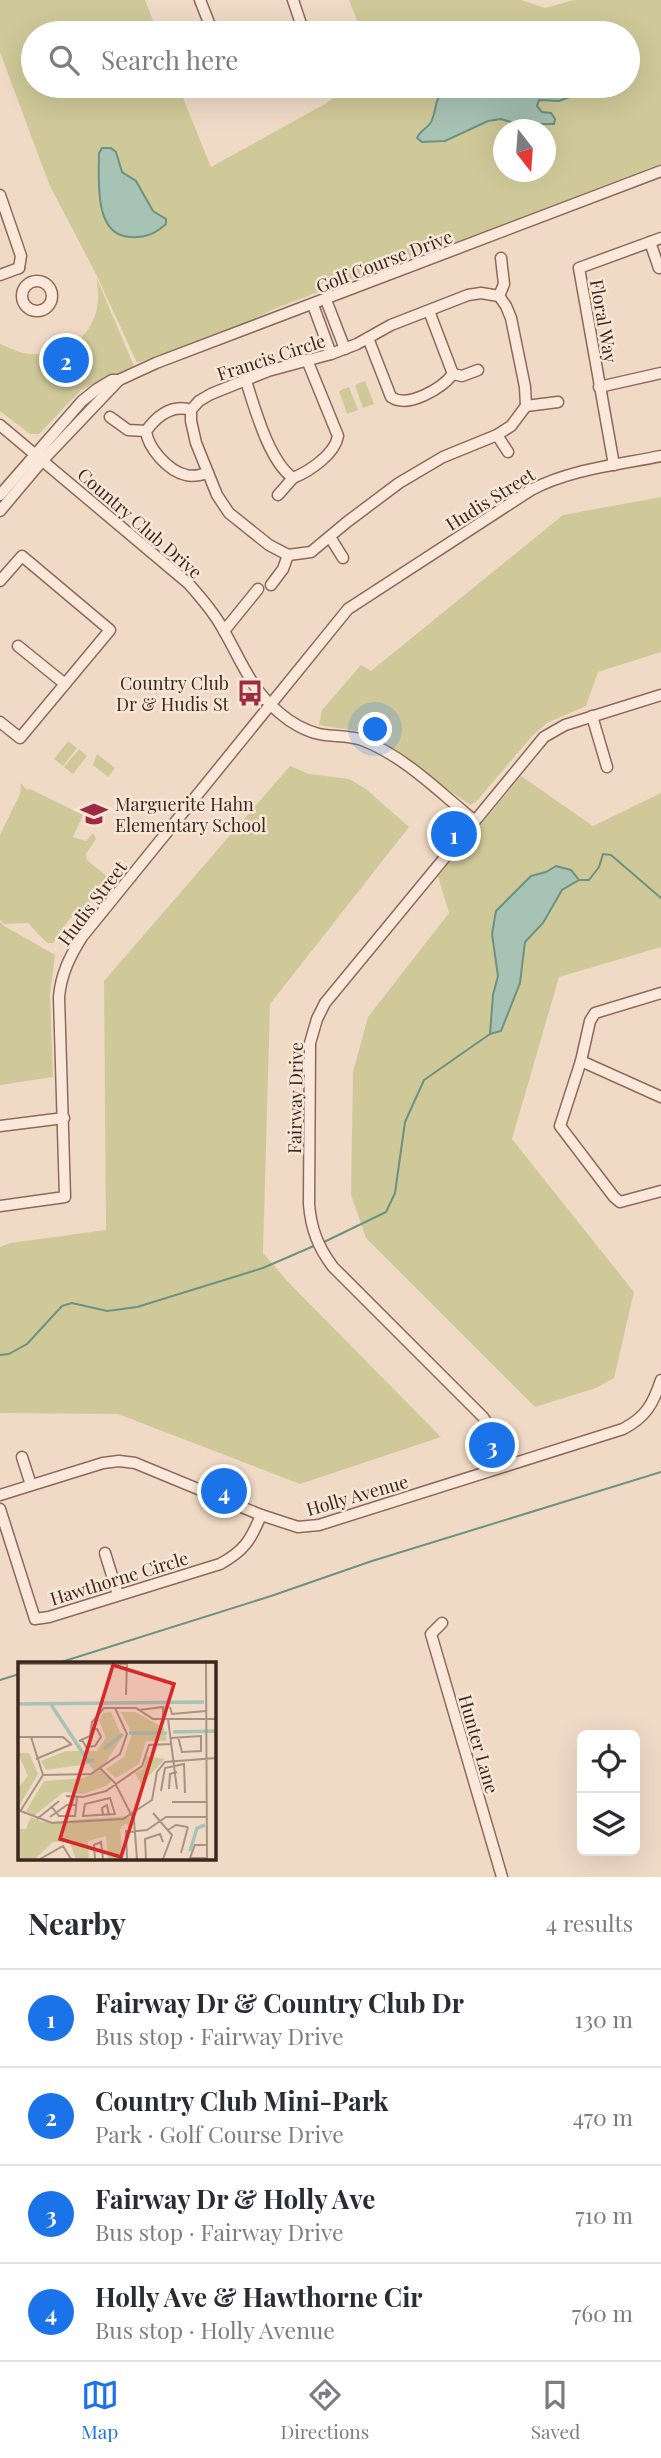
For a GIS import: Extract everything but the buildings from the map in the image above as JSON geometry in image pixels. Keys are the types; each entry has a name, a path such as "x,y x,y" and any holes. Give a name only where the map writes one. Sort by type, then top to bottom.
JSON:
{"street":[{"path":"200,0 208,21"},
{"path":"293,0 300,21"},
{"name":"Golf Course Drive","path":"0,495 119,380 156,363 313,306 661,172"},
{"path":"0,195 21,256 19,268 27,284"},
{"name":"Floral Way","path":"614,465 579,268 661,237"},
{"path":"650,242 659,268"},
{"path":"208,473 187,475 177,471 153,451 147,441 146,431 159,416 176,407 191,410 196,443 208,473 216,495 229,513 269,545 288,555 311,552 399,483 443,457 511,426 526,406 526,387 511,318 499,296 504,284 501,258"},
{"path":"0,275 19,268"},
{"name":"Francis Circle","path":"191,410 211,394 268,371 345,349 391,325 468,295 481,293 499,296"},
{"path":"326,300 345,349"},
{"path":"313,306 331,354"},
{"path":"429,311 453,374"},
{"path":"368,338 391,397 397,401 408,402 445,384 453,374"},
{"path":"278,495 293,478 302,475 337,445 338,436 307,360"},
{"path":"453,374 462,376 478,370"},
{"path":"599,387 661,373"},
{"path":"246,381 277,460 284,472 293,478"},
{"path":"526,406 558,402"},
{"path":"110,417 128,429 146,431"},
{"name":"Country Club Drive","path":"0,425 189,584 213,612 250,682 283,716 318,734 359,739 405,763 475,821"},
{"path":"496,435 508,452"},
{"name":"Hudis Street","path":"0,1206 65,1196 59,997 64,971 72,953 82,937 348,609 531,490 551,480 661,456"},
{"name":"Golf Course Drive","path":"0,511 38,458"},
{"path":"330,537 343,558"},
{"path":"271,585 283,569 288,555"},
{"path":"0,581 22,556 110,629 20,738 0,722"},
{"path":"224,631 258,589"},
{"path":"18,646 65,684"},
{"name":"Fairway Drive","path":"505,1466 494,1434 483,1417 333,1267 315,1238 309,1203 310,1043 325,1003 544,737 565,725 661,695"},
{"path":"592,716 607,767"},
{"path":"661,993 595,1013 590,1021 581,1061 560,1126 620,1202 661,1191"},
{"path":"581,1061 661,1097"},
{"path":"0,1126 64,1118"},
{"name":"Holly Avenue","path":"0,1495 103,1463 119,1461 135,1463 261,1515 298,1527 319,1525 623,1429 646,1414 653,1404 661,1380"},
{"path":"22,1457 31,1485"},
{"name":"Hawthorne Circle","path":"0,1509 35,1619 219,1564 235,1556 247,1544 261,1515"},
{"path":"104,1553 118,1595"},
{"name":"Hunter Lane","path":"442,1623 431,1634 502,1877"}],"shaded area":[{"path":"0,0 145,0 153,21 21,21 21,98 183,98 211,167 333,98 640,98 640,21 357,21 349,0 521,0 545,8 574,0 661,0 661,164 137,363 97,276 49,184 0,52"},
{"path":"438,98 567,98 559,101 539,100 537,106 542,112 551,113 555,119 493,119 445,141 422,142 417,138 431,123"},
{"path":"102,148 111,148 116,152 122,172 136,181 153,211 166,219 166,224 145,236 131,237 119,234 110,227 104,217 99,191 99,153"},
{"path":"97,279 134,366 81,390 39,434 30,434 0,411 0,344 24,353 44,354 67,348 76,342 91,324 96,313"},
{"path":"365,381 374,404 363,408 355,385"},
{"path":"349,387 358,410 347,414 339,391"},
{"path":"661,497 661,652 598,672 586,706 547,723 532,736 476,802 470,805 377,738 357,731 319,725 322,710 361,665 371,671 563,515"},
{"path":"68,741 77,748 63,766 54,759"},
{"path":"79,749 87,756 73,774 64,767"},
{"path":"97,754 115,768 108,777 93,765"},
{"path":"290,766 309,774 349,779 366,789 409,827 270,1004 263,1253 289,1283 441,1437 300,1484 118,1414 0,1413 0,1247 10,1243 106,1230 104,981"},
{"path":"521,776 593,826 661,793 661,947 559,977 512,1139 634,1292 614,1378 596,1388 535,1407 366,1238 351,1195 353,1072 368,1017 449,913 438,876"},
{"path":"21,783 27,790 30,789 83,815 73,837 86,841 93,833 96,839 86,854 87,860 109,878 77,916 70,918 53,943 47,943 28,923 4,924 0,920 0,835 20,794"},
{"path":"556,866 571,870 579,880 562,890 543,923 525,942 520,983 501,1031 490,1034 493,995 498,976 492,934 496,911 531,876"},
{"path":"0,922 55,955 50,994 53,1077 0,1085"}],"waterway":[{"path":"579,880 589,880 599,867 603,854 611,855 661,898"},
{"path":"324,1242 386,1212 395,1193 405,1122 424,1080 490,1034"},
{"path":"0,1355 9,1354 27,1344 62,1306 72,1303 107,1311 137,1307 263,1268 316,1245"},
{"path":"61,1662 372,1561 661,1472"},
{"path":"0,1680 18,1674"}],"place":[{"name":"Country Club Mini-Park","path":"66,360"},
{"name":"Country Club Dr & Hudis St","path":"250,693"},
{"name":"Marguerite Hahn Elementary School","path":"94,814"},
{"name":"Fairway Dr & Country Club Dr","path":"454,834"},
{"name":"Fairway Dr & Holly Ave","path":"492,1445"},
{"name":"Holly Ave & Hawthorne Cir","path":"224,1491"}]}
